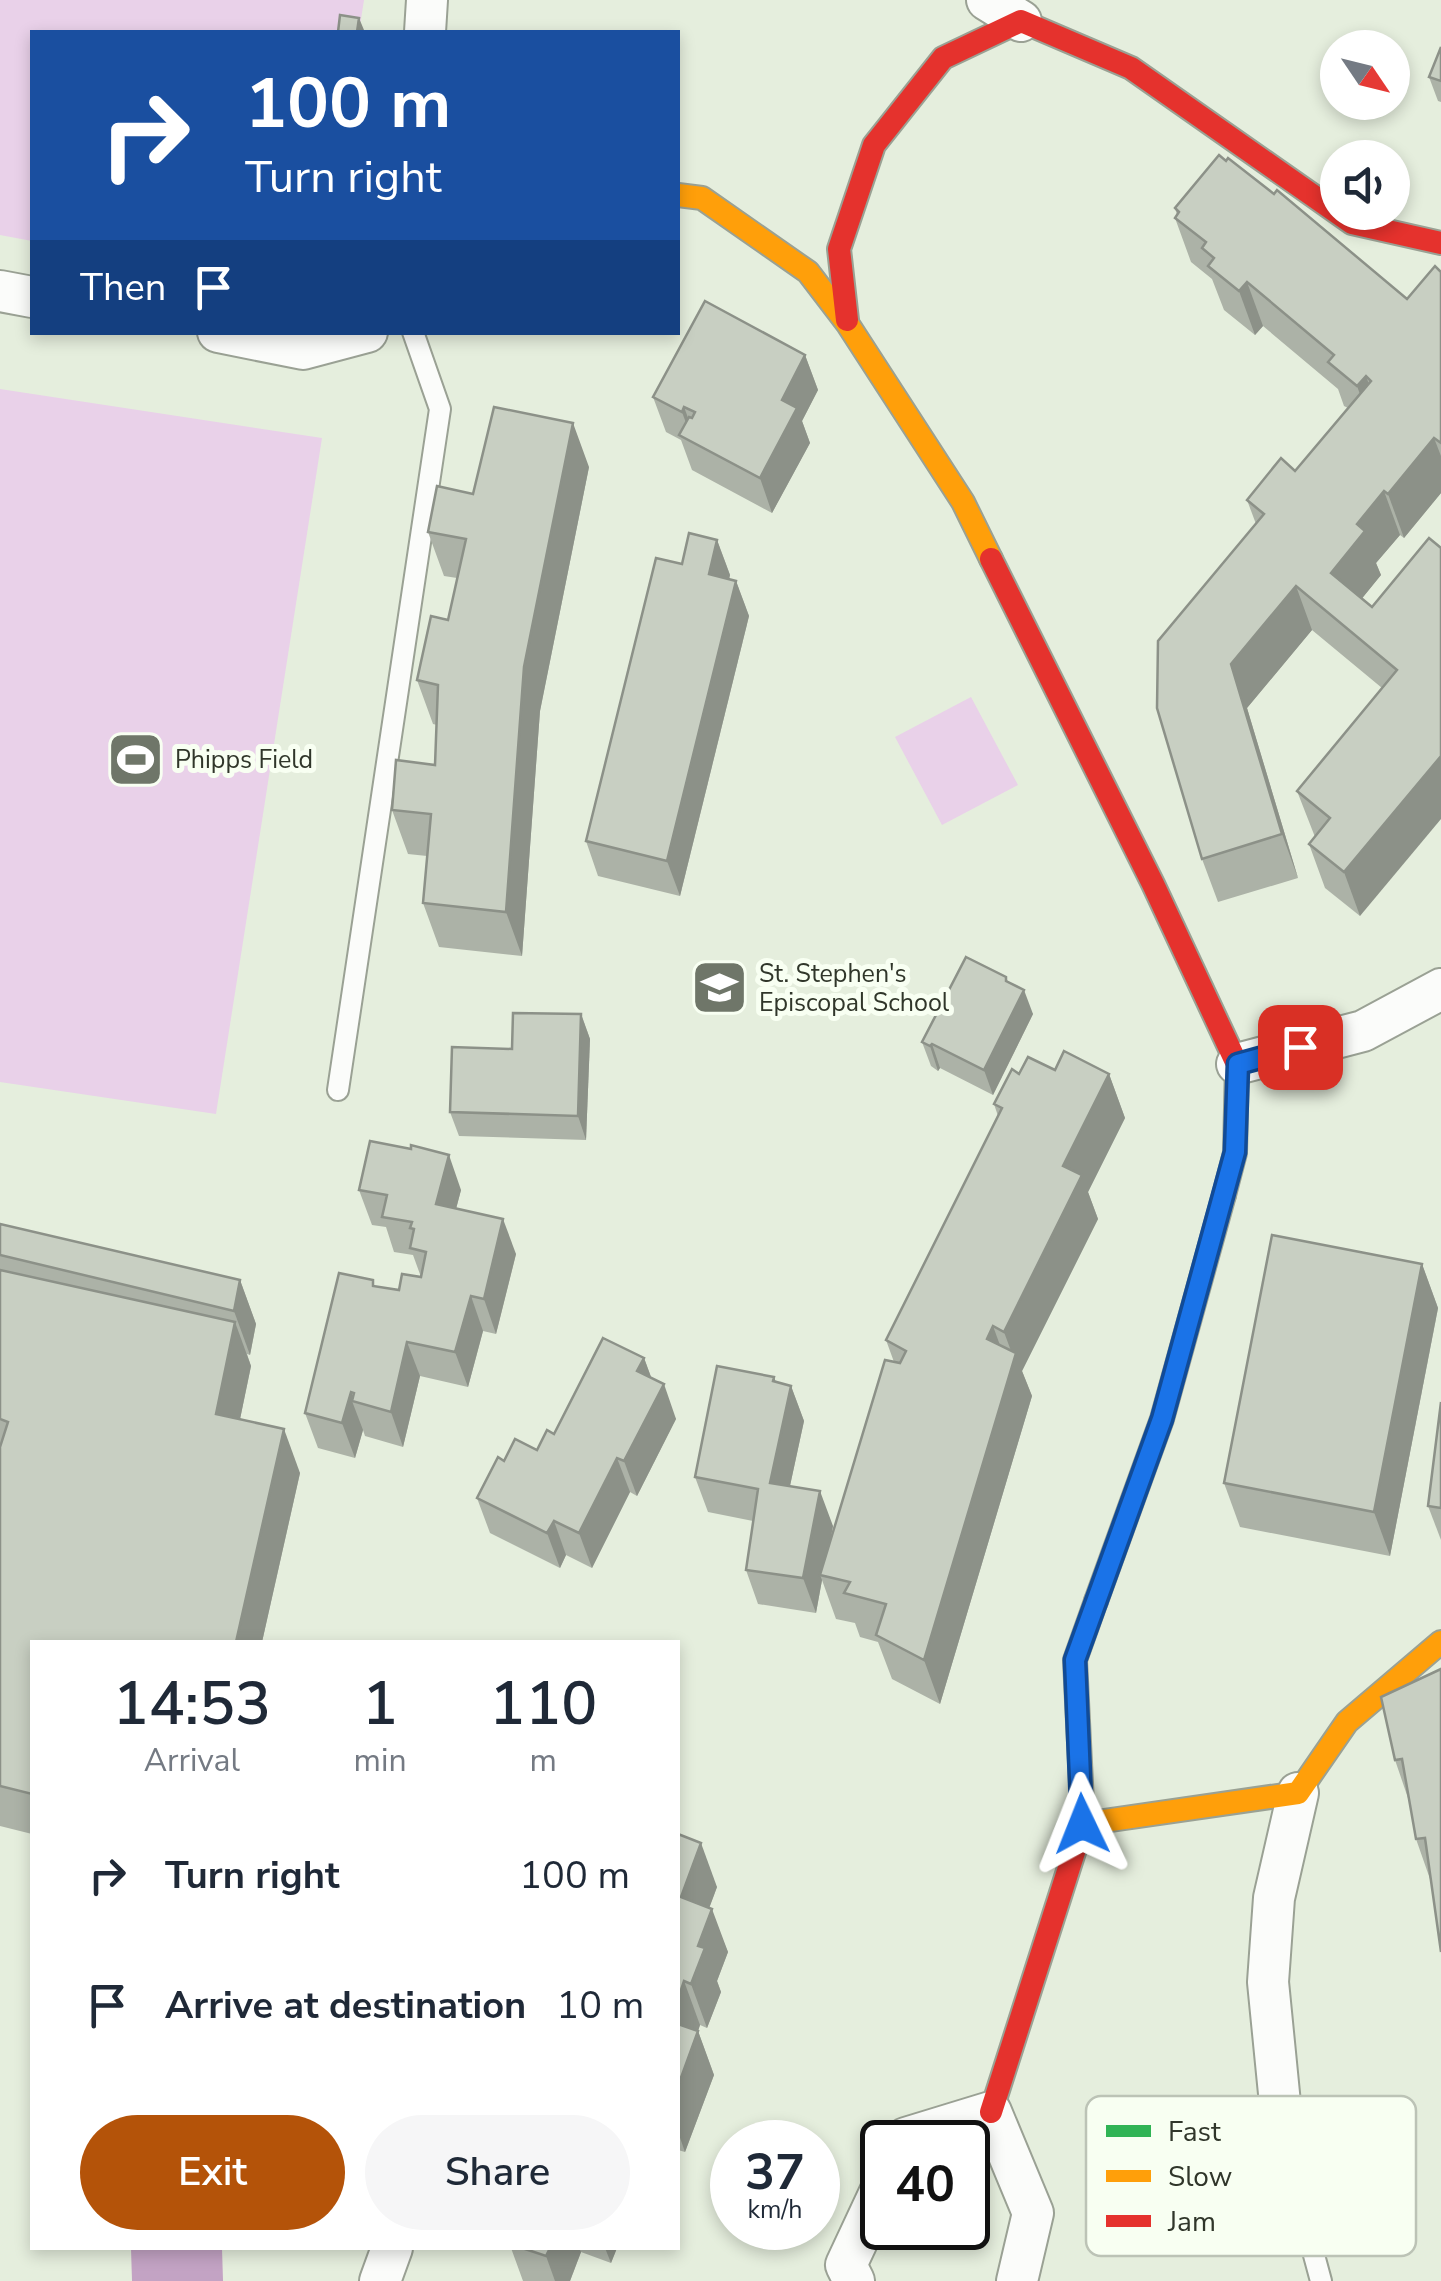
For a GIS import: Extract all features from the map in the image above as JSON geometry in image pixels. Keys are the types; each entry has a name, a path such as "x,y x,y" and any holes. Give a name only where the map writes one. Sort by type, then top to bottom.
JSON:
{"street":[{"path":"425,30 427,0"},
{"path":"987,0 1021,21 1131,68 1352,223 1441,243"},
{"path":"847,323 838,248 874,145 943,58 1021,21"},
{"path":"680,196 702,198 808,272 847,323 962,502 1153,884 1238,1064 1235,1152 1162,1419 1075,1660 1082,1824 991,2112 1033,2213 1017,2281"},
{"path":"0,291 30,297"},
{"path":"233,335 302,349 356,335"},
{"path":"1238,1064 1363,1031 1441,989"},
{"path":"1279,2096 1268,1982 1274,1898 1298,1793 1347,1722 1441,1642"},
{"path":"1082,1824 1298,1793"},
{"path":"965,2120 991,2112"},
{"path":"854,2281 846,2265 860,2235"},
{"path":"380,2281 391,2250"}],"lane":[{"path":"338,1090 440,409 414,335"},
{"path":"1314,2256 1321,2281"}],"shaded area":[{"path":"0,0 364,0 359,30 30,30 30,241 0,235"},
{"name":"Phipps Field","path":"0,389 322,438 216,1114 0,1082"},
{"path":"971,697 1018,785 942,825 895,737"},
{"path":"131,2250 222,2250 223,2281 132,2281"}],"building":[{"path":"340,15 359,18 357,30 338,30"},
{"path":"1441,47 1441,81 1429,77"},
{"path":"1219,155 1274,194 1277,190 1320,230 1407,299 1435,266 1441,272 1441,443 1434,438 1388,494 1384,491 1357,524 1365,531 1331,573 1372,607 1429,538 1441,548 1441,756 1344,872 1309,844 1330,818 1297,791 1397,670 1296,586 1231,664 1282,834 1202,859 1157,708 1158,641 1264,514 1247,500 1281,458 1295,471 1371,381 1366,376 1357,386 1328,362 1334,355 1247,282 1239,291 1208,266 1214,258 1202,248 1206,242 1175,218 1179,212 1175,208"},
{"path":"705,301 805,355 782,400 797,408 760,478 679,435 695,412 684,407 682,412 653,397"},
{"path":"494,407 573,423 524,667 506,912 423,903 431,814 392,810 396,760 435,765 438,685 417,680 431,616 448,620 466,539 428,532 437,486 473,494"},
{"path":"689,533 717,540 709,574 736,581 667,861 586,841 656,558 682,564"},
{"path":"966,957 1024,990 984,1070 922,1042"},
{"path":"513,1013 581,1014 578,1116 450,1112 452,1047 512,1049"},
{"path":"1064,1051 1109,1074 1063,1166 1082,1175 1004,1332 993,1326 987,1339 1016,1353 924,1660 876,1635 886,1604 844,1593 850,1582 820,1575 885,1360 900,1363 906,1351 886,1340 1002,1108 994,1104 1012,1069 1019,1074 1028,1057 1055,1070"},
{"path":"370,1141 411,1149 411,1145 449,1155 436,1204 503,1219 484,1299 471,1296 455,1352 407,1342 391,1412 352,1401 351,1392 342,1423 305,1413 339,1273 373,1280 373,1286 399,1290 402,1274 421,1277 426,1252 410,1248 412,1222 382,1217 387,1195 359,1190"},
{"path":"0,1224 240,1280 234,1311 0,1255"},
{"path":"1272,1235 1422,1264 1374,1512 1224,1483"},
{"path":"0,1270 235,1322 216,1414 284,1429 236,1640 30,1640 30,1794 0,1786 0,1447 8,1422 0,1419"},
{"path":"603,1338 644,1358 637,1371 664,1384 624,1461 617,1458 579,1533 554,1521 547,1533 477,1498 498,1457 504,1461 515,1439 537,1450 547,1430 554,1434"},
{"path":"717,1366 774,1377 773,1381 791,1386 770,1483 820,1491 803,1578 746,1570 758,1489 695,1477"},
{"path":"1441,1402 1441,1508 1428,1506"},
{"path":"1441,1669 1441,1952 1425,1838 1416,1839 1402,1759 1395,1760 1381,1697"},
{"path":"680,1835 701,1843 681,1897 712,1909 698,1946 705,1948 691,1984 684,1981 680,1993"},
{"path":"680,2025 698,2031 680,2080"},
{"path":"528,2250 549,2250 546,2256"}],"traffic: fast":[{"path":"1096,1601 1162,1419 1224,1195"}],"traffic: slow":[{"path":"680,195 702,198 808,272 847,323 963,502 991,559"},
{"path":"1083,1824 1298,1793 1347,1722 1441,1642"}],"traffic: jam":[{"path":"847,320 839,249 874,145 943,58 1021,21 1131,68 1352,223 1441,243"},
{"path":"991,559 1153,884 1237,1064 1235,1153 1224,1195"},
{"path":"991,2112 1083,1824 1075,1660 1096,1601"}],"place":[{"name":"Phipps Field","path":"136,760"},
{"name":"St. Stephen's Episcopal School","path":"720,988"}],"route":[{"path":"1082,1824 1075,1660 1162,1419 1235,1152 1238,1064 1300,1047"}]}
